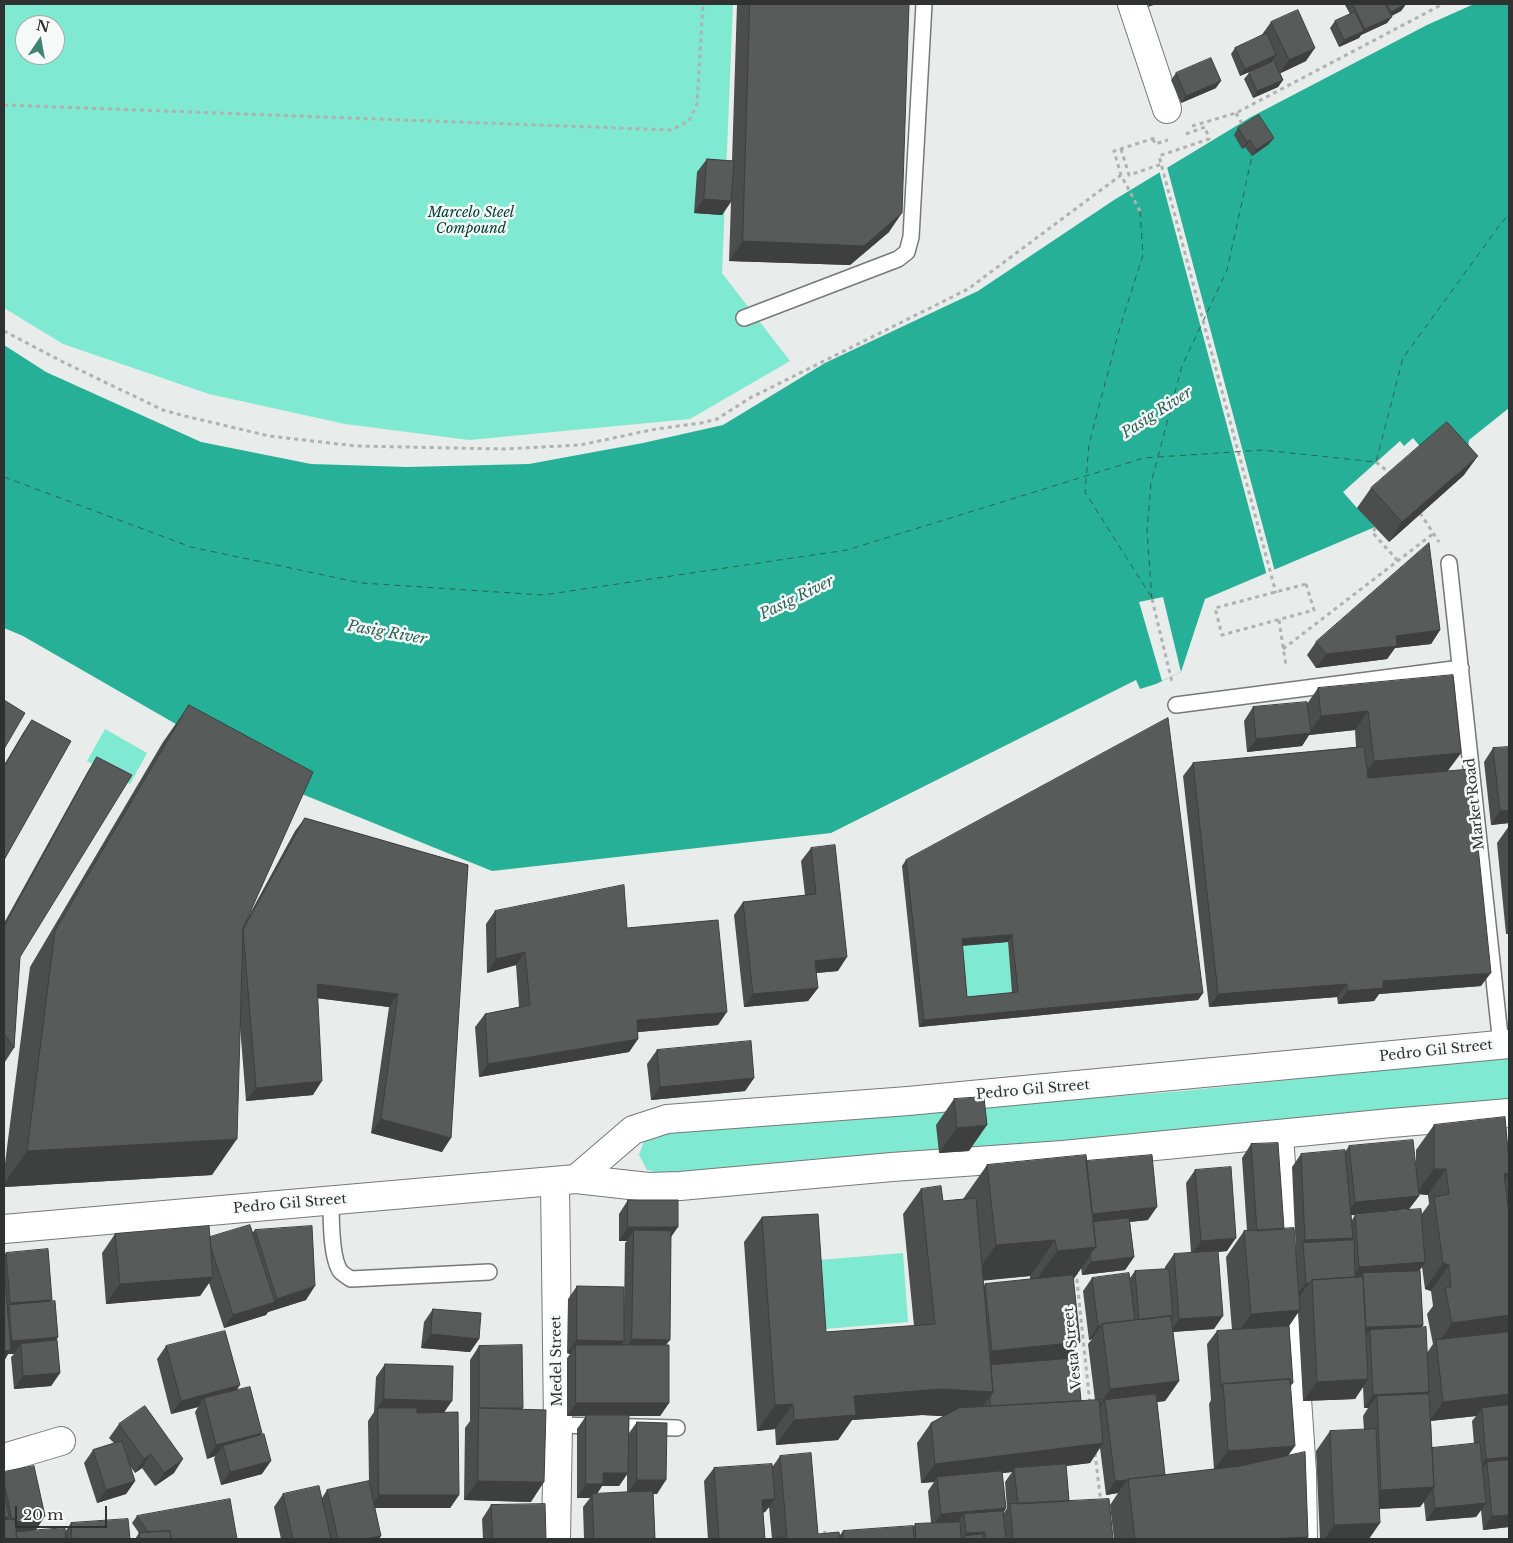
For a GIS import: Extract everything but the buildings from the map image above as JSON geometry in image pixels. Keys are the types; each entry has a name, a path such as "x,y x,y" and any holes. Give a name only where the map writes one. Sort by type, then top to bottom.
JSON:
{"main road":[{"path":"1132,4 1175,119"},
{"name":"Pedro Gil Street","path":"565,1181 633,1130 667,1119 908,1102 1505,1044"},
{"name":"Pedro Gil Street","path":"4,1229 565,1181 648,1187 680,1186 892,1167 1063,1155 1509,1113"},
{"path":"1279,1135 1302,1472 1303,1539"},
{"name":"Medel Street","path":"556,1539 565,1181"},
{"path":"4,1458 61,1441"}],"lane":[{"path":"744,318 898,259 906,252 911,237 924,4"},
{"name":"Market Road","path":"1449,563 1505,1044"},
{"path":"1176,705 1461,668"},
{"path":"331,1201 332,1228 337,1265 342,1274 352,1279 489,1272"},
{"path":"558,1425 677,1428"}],"path":[{"path":"4,105 672,130 689,121 696,104 703,4"},
{"path":"1175,119 1236,113 1443,4"},
{"path":"1236,113 1245,128"},
{"path":"1180,136 1205,127 1209,139 1159,156 1276,593"},
{"path":"1140,211 1121,175 1114,151 1153,139 1155,144 1172,139"},
{"path":"1121,149 1129,175 1162,166"},
{"path":"4,330 63,362 163,410 269,436 356,446 504,449 580,445 656,429 701,423 717,418 750,398 968,289 1121,175"},
{"path":"1376,462 1394,476"},
{"path":"1279,620 1283,649 1434,533 1420,513"},
{"path":"1376,528 1372,532 1398,561"},
{"path":"1306,584 1314,610 1279,620 1222,635 1215,608 1306,584"},
{"path":"1152,599 1171,677"},
{"name":"Vesta Street","path":"1075,1264 1091,1411"},
{"path":"1095,1451 1101,1510"},
{"path":"824,1531 828,1539"}],"green space":[{"name":"Marcelo Steel Compound","path":"4,4 733,4 722,273 790,361 690,419 469,440 345,424 209,394 63,344 4,308"},
{"path":"105,729 147,753 130,784 87,761"},
{"path":"1008,942 1013,999 962,1004 957,946"},
{"path":"1509,1057 1509,1101 1194,1133 664,1174 647,1170 639,1155 644,1141 657,1131 1173,1092"},
{"path":"903,1253 908,1322 812,1330 807,1261"}],"water":[{"name":"Pasig River","path":"1474,4 1509,4 1509,408 1469,440 1467,459 1358,508 1375,527 1205,599 1181,672 1156,684 1140,689 1136,680 831,833 492,871 287,788 23,636 4,628 4,345 46,372 201,442 311,464 407,467 529,464 643,443 723,425 825,363 978,291 1114,200 1251,117 1427,25"}],"pier":[{"path":"1167,167 1275,572 1267,576 1159,170"},
{"path":"1413,438 1423,450 1357,508 1343,492 1400,441 1404,446"},
{"path":"1163,597 1181,672 1162,681 1139,602"}],"ferry route":[{"path":"1152,599 1147,531 1151,483 1182,366 1227,270 1252,156"},
{"path":"1140,211 1143,255 1120,327 1089,444 1085,492 1152,598"},
{"path":"4,477 191,547 361,583 543,595 847,550 1144,458 1262,450 1376,462 1403,358 1509,214"}]}
